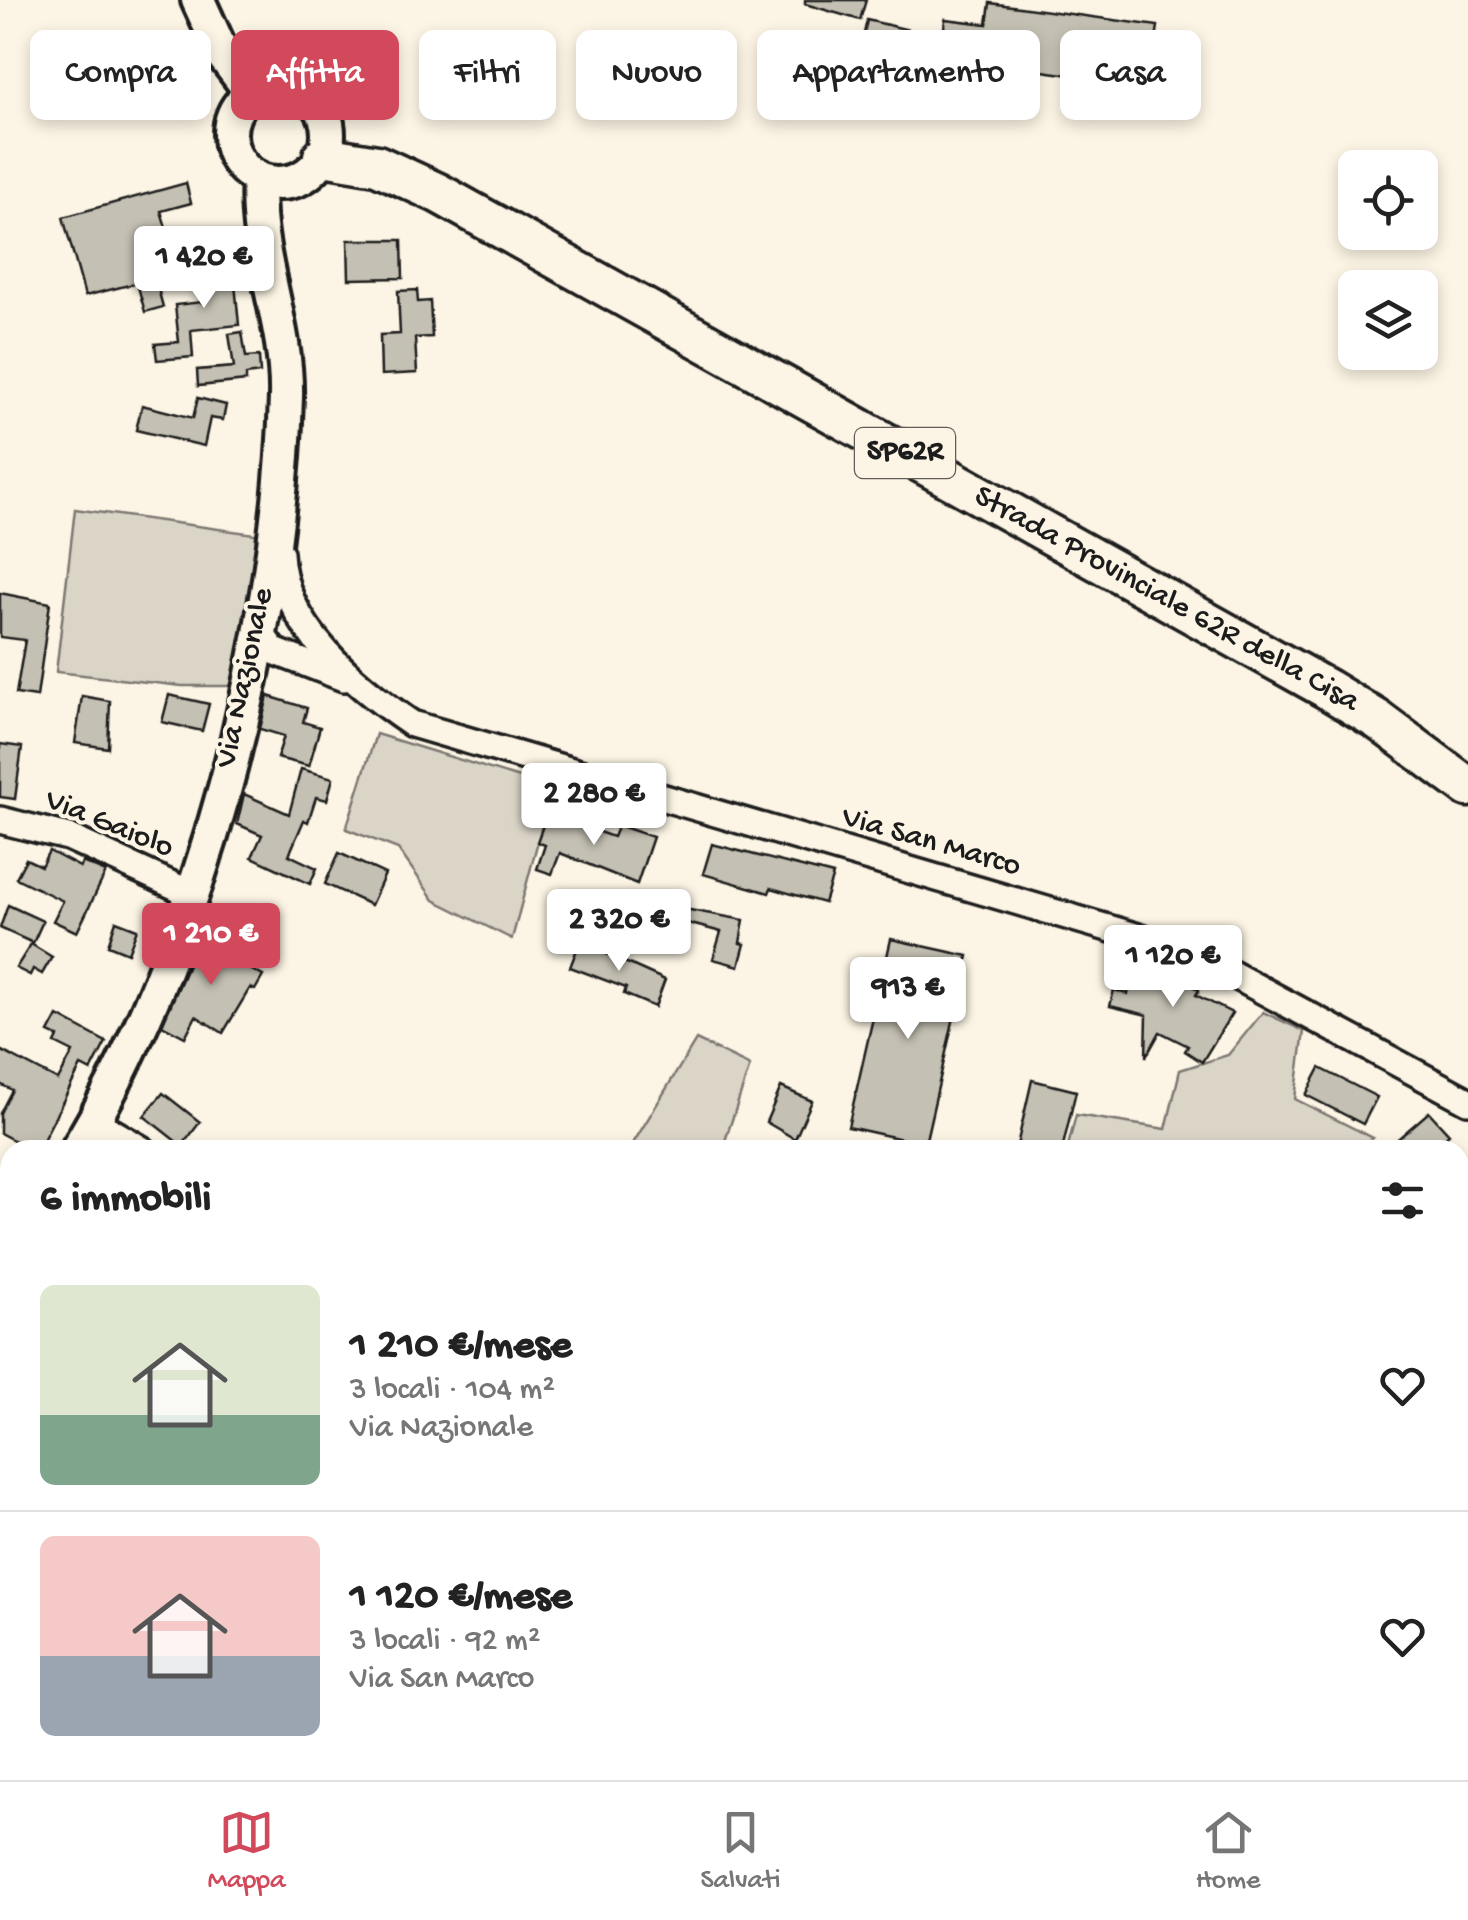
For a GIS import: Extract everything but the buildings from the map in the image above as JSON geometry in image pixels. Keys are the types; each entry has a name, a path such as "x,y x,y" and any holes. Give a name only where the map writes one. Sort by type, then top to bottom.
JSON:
{"highway":[{"name":"Strada Provinciale 62R della Cisa","path":"323,156 377,165 455,202 1327,689 1393,730 1468,788"}],"main road":[{"path":"198,0 222,56 231,67"},
{"path":"232,120 229,131 236,160 259,180 274,183 302,178 323,156 328,128 324,120"},
{"name":"Via Nazionale","path":"83,1140 148,1009 192,894 248,686 275,516 286,392 284,354 257,213 259,180"}],"street":[{"name":"Via San Marco","path":"275,516 284,580 292,602 312,632 362,686 412,724 1193,953 1468,1101"},
{"path":"259,624 290,618 312,632"},
{"name":"Via San Marco","path":"259,624 274,651 362,686"},
{"path":"248,686 276,664 303,660"},
{"name":"Via Gaiolo","path":"0,820 68,837 192,894"},
{"path":"94,1122 126,1140"}],"shaded area":[{"path":"75,509 269,536 245,686 182,686 56,672"},
{"path":"376,734 552,788 512,939 434,900 398,849 346,829"},
{"path":"1263,1012 1304,1031 1295,1099 1373,1138 1070,1140 1076,1115 1166,1129 1180,1070 1228,1055"},
{"path":"696,1040 750,1066 725,1140 635,1140"}]}
